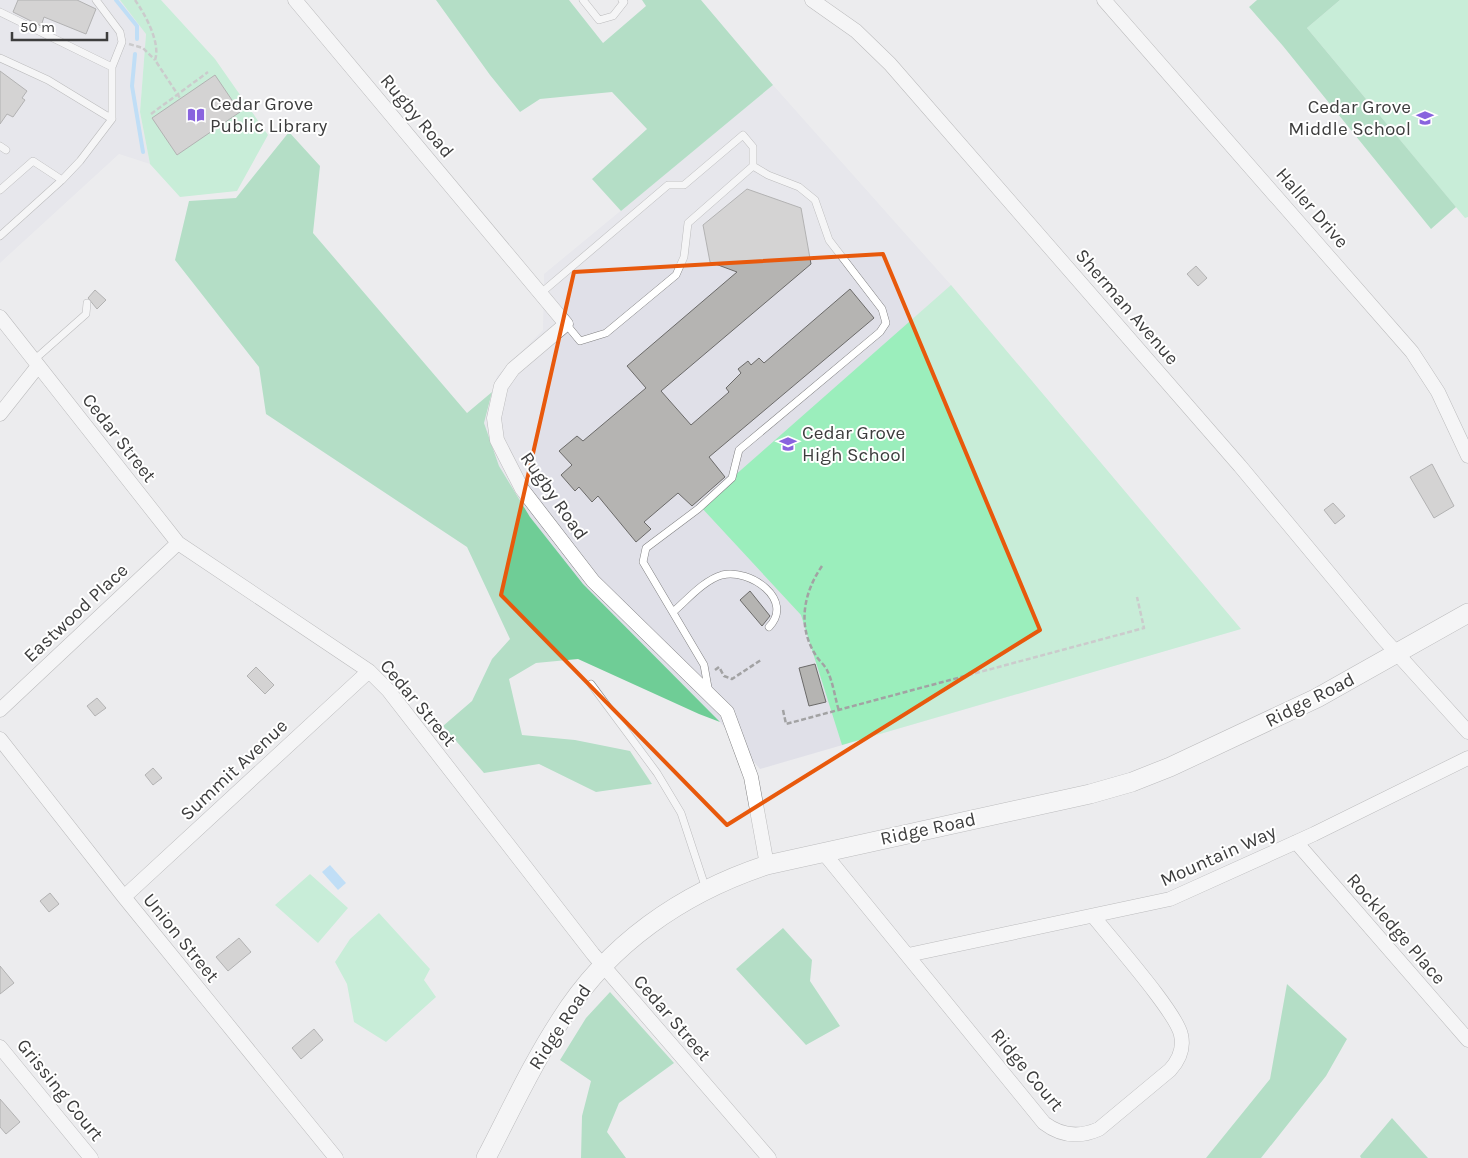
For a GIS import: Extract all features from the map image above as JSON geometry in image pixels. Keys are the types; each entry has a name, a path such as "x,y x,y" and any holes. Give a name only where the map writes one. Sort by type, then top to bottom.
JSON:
{"main road":[{"name":"Ridge Road","path":"486,1158 560,1020 603,966 651,923 706,889 767,864 1090,794 1132,782 1170,767 1317,698 1468,613"}],"street":[{"name":"Rugby Road","path":"295,0 566,324 506,377 495,406 494,429 497,440 522,489 593,581 727,712 751,777 767,864"},
{"name":"Haller Drive","path":"1104,0 1412,352 1448,411 1468,456"},
{"name":"Sherman Avenue","path":"815,1 856,31 890,64 1240,466 1398,654 1468,732"},
{"name":"Cedar Street","path":"0,317 178,543 369,671 388,690 603,966 769,1158"},
{"path":"0,414 36,363"},
{"name":"Eastwood Place","path":"0,710 178,543"},
{"name":"Summit Avenue","path":"124,897 369,671"},
{"name":"Union Street","path":"0,739 124,897 336,1158"},
{"name":"Mountain Way","path":"908,956 1170,899 1296,842 1468,758"},
{"name":"Rockledge Place","path":"1296,842 1468,1040"},
{"name":"Ridge Court","path":"823,852 1044,1123 1063,1133 1085,1134 1099,1129 1170,1070 1178,1058 1182,1044 1176,1021 1094,917"},
{"name":"Grissing Court","path":"0,1047 91,1158"}],"lane":[{"path":"0,236 62,180 80,161 112,120 112,66 122,42 120,32 96,0"},
{"path":"583,0 598,20 613,16 624,2 622,0"},
{"path":"0,12 112,66"},
{"path":"0,58 48,80 112,120"},
{"path":"541,293 668,185 684,185 743,135 753,147 753,166 688,223 682,263 671,279 606,333 580,341 566,324"},
{"path":"0,190 33,161 62,180"},
{"path":"710,696 704,665 643,562 646,548 698,509 732,478 739,450 880,332 886,323 882,309 829,240 815,200 799,188 768,175 753,166"},
{"path":"36,363 86,314 87,302"},
{"path":"673,612 714,578 731,573 742,574 762,585 776,604 777,613 775,621 769,627"},
{"path":"591,684 657,773 681,814 706,889"}],"path":[{"path":"135,0 155,43 157,53 154,60"},
{"path":"122,42 143,48 154,60 180,98"},
{"path":"151,114 208,72"},
{"path":"822,566 809,587 804,622 810,644 827,670 840,711"},
{"path":"782,710 786,724 1144,628 1137,597"},
{"path":"715,670 719,667 724,676 732,679 761,660"}],"highlighted area":[{"path":"883,254 1040,630 727,825 501,595 574,272"}],"shaded area":[{"path":"0,0 120,0 146,33 140,112 150,164 119,154 0,263"},
{"name":"Cedar Grove High School","path":"773,85 951,285 1241,629 760,769 720,722 582,584 530,517 499,466 484,423 497,376 543,330 544,274"}],"green space":[{"path":"120,0 161,0 215,59 268,135 237,191 180,197 150,164 140,112 146,34"},
{"path":"436,0 569,0 603,43 646,6 642,0 701,0 773,85 621,211 592,179 647,129 612,92 540,99 520,112 490,75"},
{"path":"1257,0 1340,0 1307,28 1456,207 1431,229 1283,46 1249,7"},
{"name":"Cedar Grove Middle School","path":"1340,0 1468,0 1468,217 1465,218 1307,28"},
{"path":"289,132 320,166 313,233 467,413 492,392 484,423 499,466 530,517 583,584 720,722 578,659 536,663 509,679 522,735 575,740 630,751 652,784 596,792 539,764 484,773 443,726 472,701 492,659 510,639 467,547 266,414 259,367 175,260 189,201 236,198"},
{"path":"951,285 1241,629 842,745 801,615 700,506"},
{"path":"310,874 348,908 318,943 275,905"},
{"path":"379,913 430,969 424,980 436,997 386,1042 354,1022 347,984 335,962 350,939"},
{"path":"783,928 812,960 810,981 840,1026 806,1045 736,969"},
{"path":"1287,984 1347,1039 1326,1076 1261,1158 1206,1158 1270,1079"},
{"path":"610,992 674,1063 619,1103 607,1132 626,1158 581,1158 582,1116 591,1081 560,1060 586,1018"},
{"path":"1392,1118 1428,1158 1361,1158 1360,1156"}],"water":[{"path":"330,865 346,883 338,890 322,872"}],"building":[{"path":"18,0 77,0 96,9 86,34 44,17 41,26 13,12"},
{"path":"0,71 27,91 22,98 25,100 13,117 7,114 0,124"},
{"name":"Cedar Grove Public Library","path":"215,75 240,112 177,155 152,118"},
{"name":"Cedar Grove High School","path":"747,189 801,208 811,264 661,391 691,425 729,392 726,388 741,373 738,369 748,361 751,365 759,358 764,363 850,289 874,318 709,457 725,477 692,506 678,493 644,522 651,529 636,542 598,496 592,502 579,487 575,491 561,475 572,465 559,451 577,436 583,441 646,388 627,366 737,272 710,262 703,225"},
{"path":"1196,266 1207,278 1198,286 1187,274"},
{"path":"95,290 106,300 97,309 88,298"},
{"path":"1432,464 1454,506 1434,518 1410,477"},
{"path":"1333,503 1345,516 1335,524 1324,510"},
{"path":"750,591 770,616 762,626 740,600"},
{"path":"815,664 826,702 809,706 799,668"},
{"path":"256,667 274,685 265,694 247,676"},
{"path":"97,698 106,708 95,716 87,706"},
{"path":"153,768 162,778 153,785 145,775"},
{"path":"50,893 59,904 49,912 40,901"},
{"path":"239,938 251,952 228,971 216,957"},
{"path":"0,966 14,983 0,994"},
{"path":"314,1029 323,1040 301,1059 292,1048"},
{"path":"0,1099 20,1122 6,1134 0,1127"}],"waterway":[{"path":"116,0 137,26 137,39"},
{"path":"135,54 132,86 143,152"}],"place":[{"name":"Cedar Grove Public Library","path":"196,115"},
{"name":"Cedar Grove Middle School","path":"1425,118"},
{"name":"Cedar Grove High School","path":"788,444"}]}
